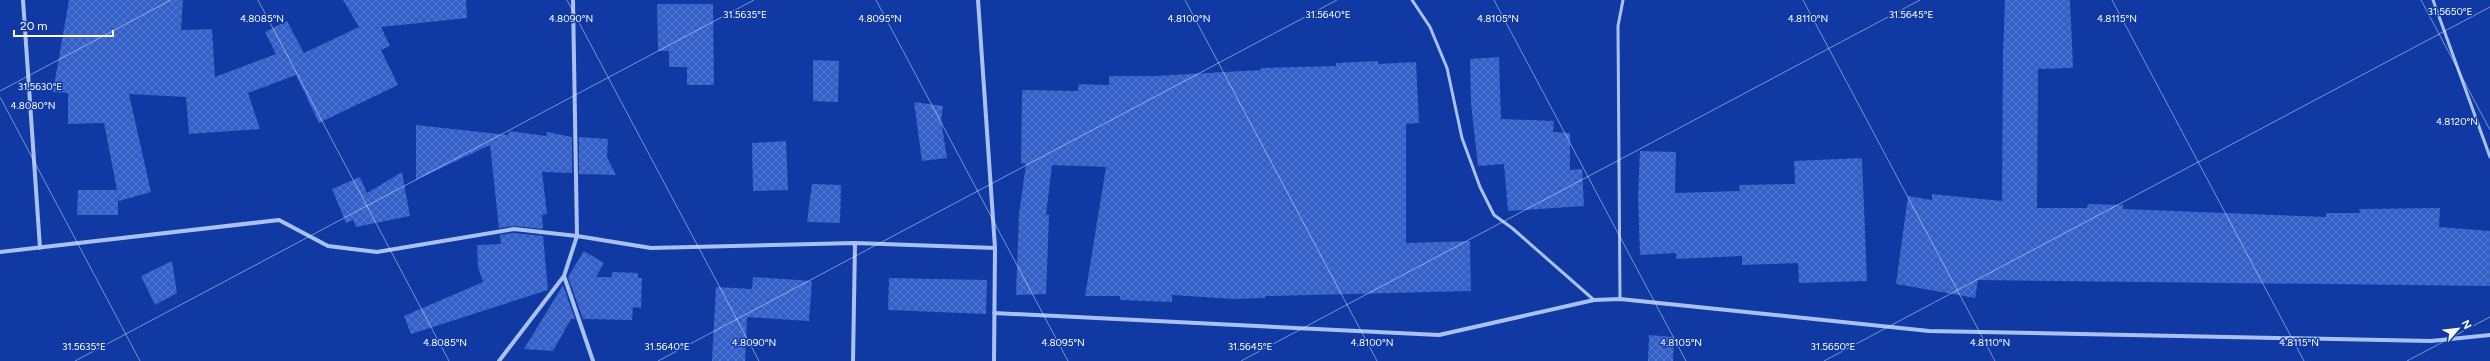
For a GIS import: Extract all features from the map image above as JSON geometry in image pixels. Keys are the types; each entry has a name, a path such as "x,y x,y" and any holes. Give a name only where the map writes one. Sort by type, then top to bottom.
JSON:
{"street":[{"path":"24,0 40,248"},
{"path":"499,361 564,276 577,236 573,0"},
{"path":"978,0 995,248 994,361"},
{"path":"0,252 279,220 328,246 377,252 514,230 577,236 651,248 855,243 995,248"},
{"path":"853,361 855,243"},
{"path":"564,276 593,361"},
{"path":"994,312 1439,335 1594,300 1620,299 1929,331 2431,342 2490,335"}],"lane":[{"path":"1412,0 1430,27 1447,68 1462,138 1480,187 1494,216 1512,228 1594,300"},
{"path":"1620,299 1618,26 1623,0"},
{"path":"2433,0 2490,157"}],"building":[{"path":"69,0 183,0 181,30 212,29 215,77 276,54 265,32 287,21 304,53 359,27 343,0 466,0 467,18 381,27 390,46 381,50 398,85 319,123 296,75 248,93 260,129 189,134 186,97 129,94 151,192 119,201 118,197 118,215 77,215 78,190 117,190 104,123 68,124 68,93 53,92"},
{"path":"2005,0 2070,0 2073,68 2038,69 2037,208 2087,208 2088,204 2123,205 2123,209 2326,217 2326,213 2360,213 2359,209 2440,208 2439,227 2490,231 2490,286 1978,280 1975,298 1896,284 1908,196 1932,200 1932,194 2002,201 2003,52"},
{"path":"657,4 713,4 714,85 687,85 687,67 669,67 669,51 658,51"},
{"path":"1499,57 1501,119 1554,121 1553,132 1570,133 1570,170 1582,169 1584,206 1508,211 1504,164 1478,166 1471,103 1470,59"},
{"path":"813,60 839,61 838,102 813,101"},
{"path":"1378,61 1378,64 1416,62 1419,123 1406,124 1406,243 1470,241 1471,291 1265,296 1265,298 1234,299 1172,295 1172,302 1120,300 1120,296 1085,296 1106,167 1052,165 1046,215 1049,215 1046,294 1016,295 1019,214 1026,164 1021,163 1022,90 1078,91 1079,84 1109,85 1109,76 1154,76 1261,70 1261,68 1336,66 1336,63"},
{"path":"914,102 943,106 941,120 947,158 922,161"},
{"path":"416,125 508,135 509,131 546,136 547,132 572,137 572,173 542,172 547,214 542,215 543,229 514,226 499,228 490,145 416,180"},
{"path":"579,137 608,139 607,157 616,175 579,174"},
{"path":"786,141 788,190 753,191 752,143"},
{"path":"1640,151 1676,152 1675,193 1740,191 1739,185 1795,184 1794,161 1862,158 1867,281 1799,283 1798,263 1742,265 1742,256 1676,259 1676,253 1640,255 1638,197"},
{"path":"402,172 410,216 356,227 353,220 346,223 332,189 360,177 367,193"},
{"path":"812,184 841,185 840,223 807,222"},
{"path":"514,233 543,236 548,290 411,334 404,316 483,282 478,267 477,245 501,244 500,235"},
{"path":"584,251 604,263 596,277 612,277 612,272 638,273 638,278 642,278 641,308 633,307 632,320 583,319 568,277"},
{"path":"172,261 177,293 155,305 141,276"},
{"path":"753,277 812,281 809,321 747,317 745,361 712,361 716,287 752,289"},
{"path":"889,278 987,280 986,314 888,310"},
{"path":"563,285 575,319 571,319 553,351 524,349"},
{"path":"1649,335 1674,337 1673,361 1648,361"}]}
